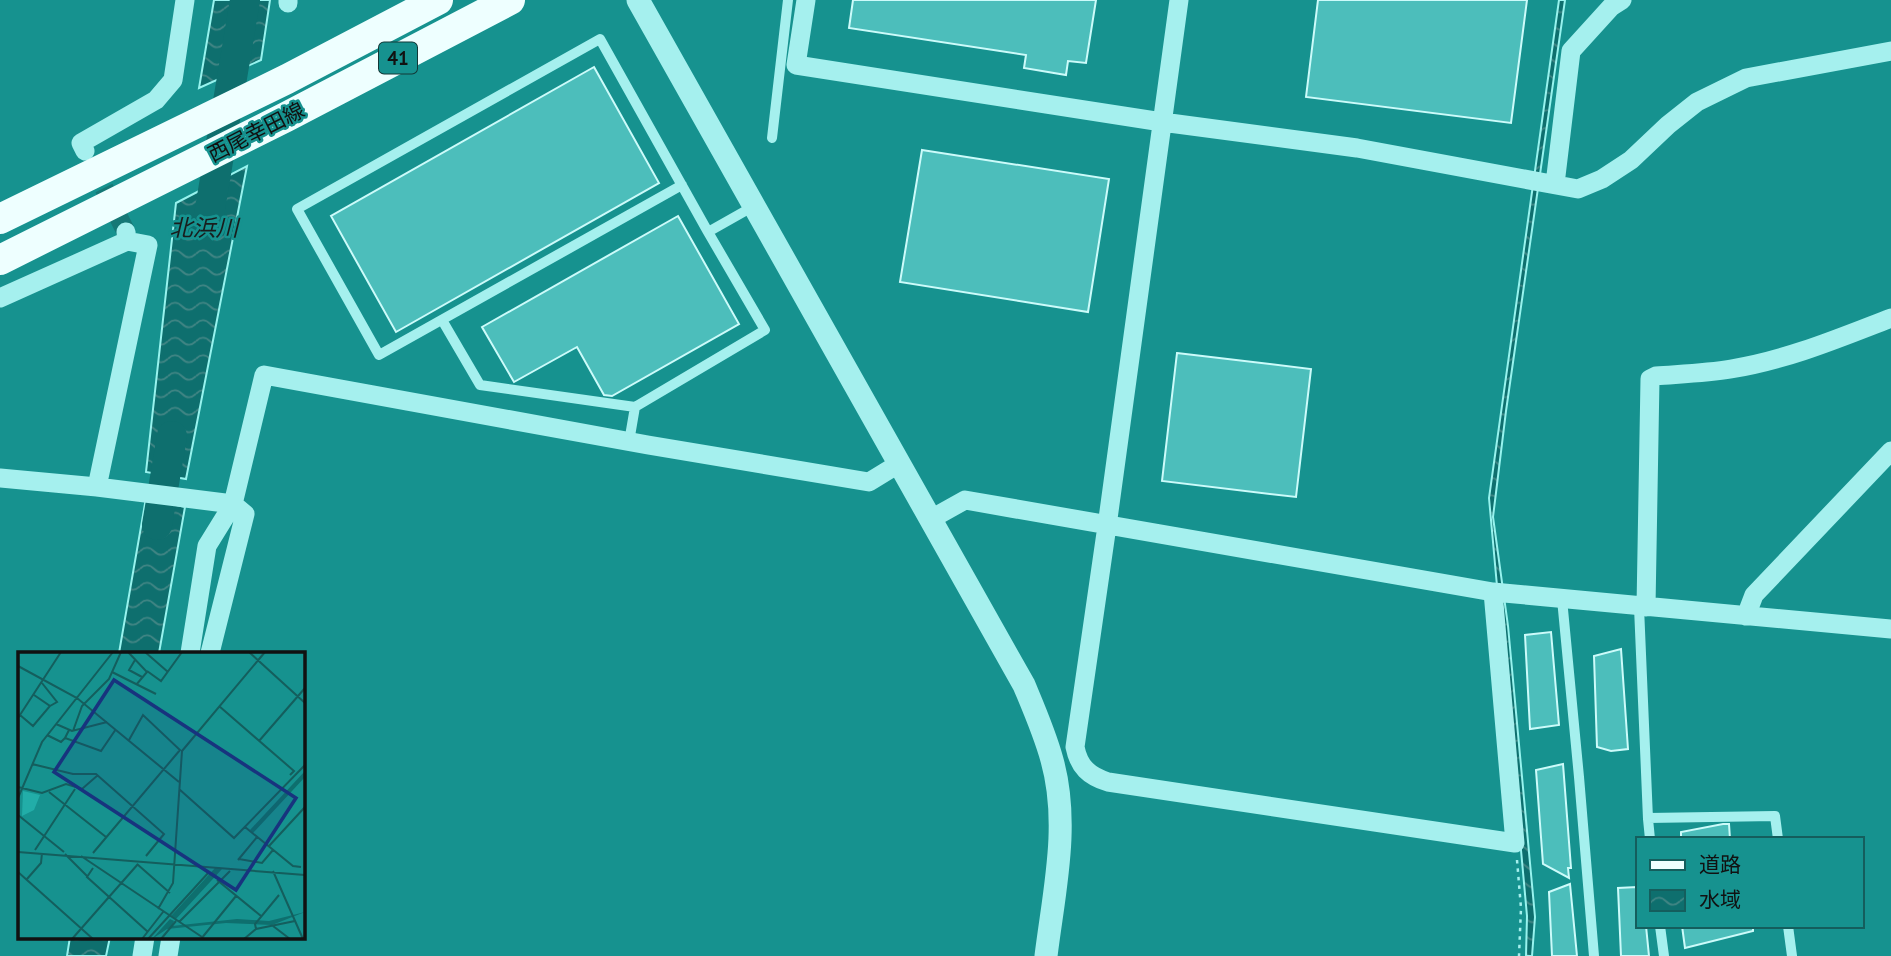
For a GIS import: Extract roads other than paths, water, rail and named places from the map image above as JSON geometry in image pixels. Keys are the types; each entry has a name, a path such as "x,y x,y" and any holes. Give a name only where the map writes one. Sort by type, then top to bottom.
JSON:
{"main road":[{"name":"西尾幸田線","path":"0,219 287,79 438,0"},
{"name":"西尾幸田線","path":"0,260 286,117 510,0"}],"street":[{"path":"85,151 81,143 156,100 173,80 185,0"},
{"path":"638,0 1024,685 1040,722 1053,761 1060,804 1060,844 1046,956"},
{"path":"806,0 796,65 1163,122 1357,148 1578,189 1602,179 1632,160 1668,125 1697,102 1746,78 1891,51"},
{"path":"1179,0 1074,747 1077,759 1092,777 1108,782 1515,843 1493,592"},
{"path":"1555,184 1571,51 1611,7 1622,0"},
{"path":"0,298 127,237 148,245 97,487"},
{"path":"1643,607 1650,379 1656,376 1731,369 1768,361 1829,343 1891,317"},
{"path":"190,652 207,546 233,504 264,375 629,442 869,482 900,463"},
{"path":"1746,616 1754,596 1891,451"},
{"path":"0,478 233,504 245,514 210,652"},
{"path":"931,519 965,500 1493,592 1891,629"}],"lane":[{"path":"772,138 788,0"},
{"path":"442,320 480,385 635,407 765,330 600,39 297,209 379,355 682,185"},
{"path":"708,232 754,206"},
{"path":"629,442 635,407"},
{"path":"1562,599 1594,956"},
{"path":"1643,607 1650,837"},
{"path":"1648,818 1775,816 1778,837"},
{"path":"1660,928 1664,956"},
{"path":"1788,928 1792,956"}],"water":[{"path":"214,0 270,0 261,60 199,88"},
{"path":"1559,0 1565,0 1493,517 1508,626 1535,917 1532,956 1526,956 1527,916 1489,498"},
{"name":"北浜川","path":"247,166 186,479 146,472 176,203"},
{"path":"146,498 185,507 159,652 119,652"},
{"path":"70,939 110,939 106,956 67,956"}],"waterway":[{"name":"北浜川","path":"208,221 245,0"},
{"name":"北浜川","path":"157,525 172,436"}],"tunnel":[{"path":"91,162 126,232"}]}
